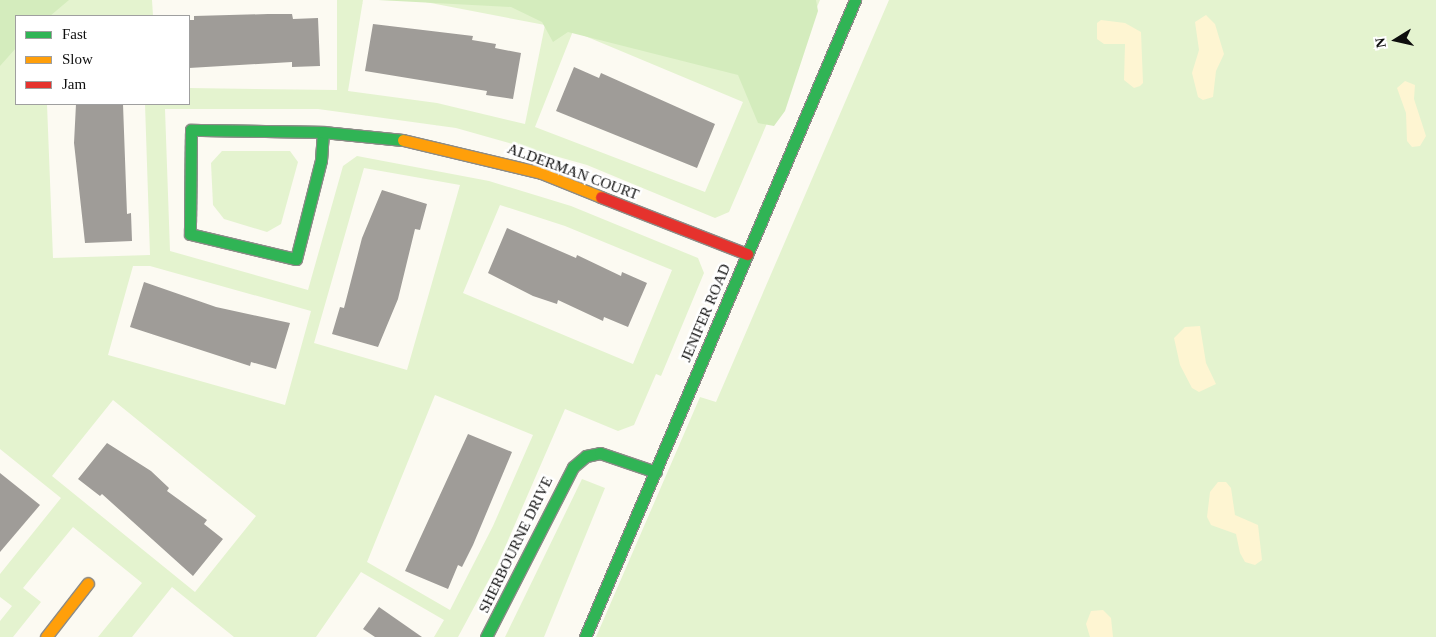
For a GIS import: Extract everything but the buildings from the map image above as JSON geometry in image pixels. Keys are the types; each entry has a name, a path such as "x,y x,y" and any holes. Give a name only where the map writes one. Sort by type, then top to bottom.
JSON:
{"street":[{"name":"JENIFER ROAD","path":"584,637 656,472 855,0"},
{"name":"ALDERMAN COURT","path":"323,132 321,160 296,259 190,234 191,130 323,132 393,138 441,146 541,173 747,254"},
{"name":"SHERBOURNE DRIVE","path":"486,637 573,467 586,456 600,453 656,472"},
{"path":"46,637 88,583"}],"green space":[{"path":"0,0 69,0 51,15 15,15 15,49 0,66"},
{"path":"67,0 152,0 153,15 48,15"},
{"path":"337,0 363,0 348,91 437,103 525,124 545,25 415,0 820,0 729,212 715,218 587,165 456,128 318,109 165,109 170,251 308,290 343,166 357,156 489,181 571,206 698,258 704,273 661,376 656,374 634,425 618,431 565,409 499,561 458,637 434,637 444,620 361,572 316,637 234,637 172,587 132,637 98,637 142,583 73,527 23,588 41,602 13,637 0,637 0,621 12,606 0,597 0,574 61,498 0,449 0,55 15,42 15,105 47,105 53,258 150,255 145,105 190,105 190,88 337,90","holes":["573,31 743,102 705,192 535,127","364,168 460,185 407,370 314,343","500,205 565,226 672,270 633,364 463,293","133,266 150,266 311,311 285,405 108,355","435,395 533,435 493,526 450,610 367,562","113,400 256,516 195,592 52,476"]},
{"path":"378,0 816,0 818,11 785,111 774,126 758,123 738,75 568,32 553,42 542,22 511,7"},
{"path":"889,0 1436,0 1436,637 596,637 700,397 716,402"},
{"path":"222,151 290,151 298,162 281,224 267,232 224,219 213,205 211,163"},
{"path":"582,479 605,488 544,637 505,637"}],"sand":[{"path":"1206,15 1215,24 1224,54 1216,71 1213,97 1203,100 1198,97 1192,73 1199,50 1195,22"},
{"path":"1101,20 1125,23 1141,32 1143,83 1140,86 1134,88 1124,80 1125,44 1104,44 1097,39 1097,23"},
{"path":"1405,81 1415,85 1414,99 1426,136 1420,146 1412,147 1407,141 1406,113 1397,88"},
{"path":"1200,326 1206,363 1216,384 1199,392 1192,388 1180,365 1174,338 1185,327"},
{"path":"1218,482 1226,482 1231,488 1235,515 1258,525 1262,560 1255,565 1245,562 1240,553 1236,534 1211,525 1207,517 1210,492"},
{"path":"1103,610 1111,618 1113,637 1090,637 1086,624 1091,611"}],"traffic: fast":[{"path":"585,637 855,0"},
{"path":"323,132 191,130 190,234 296,259 321,160 323,132 403,140"},
{"path":"486,637 573,467 586,456 600,453 656,472"}],"traffic: slow":[{"path":"403,140 541,173 601,197"},
{"path":"46,637 88,583"}],"traffic: jam":[{"path":"601,197 747,254"}]}
